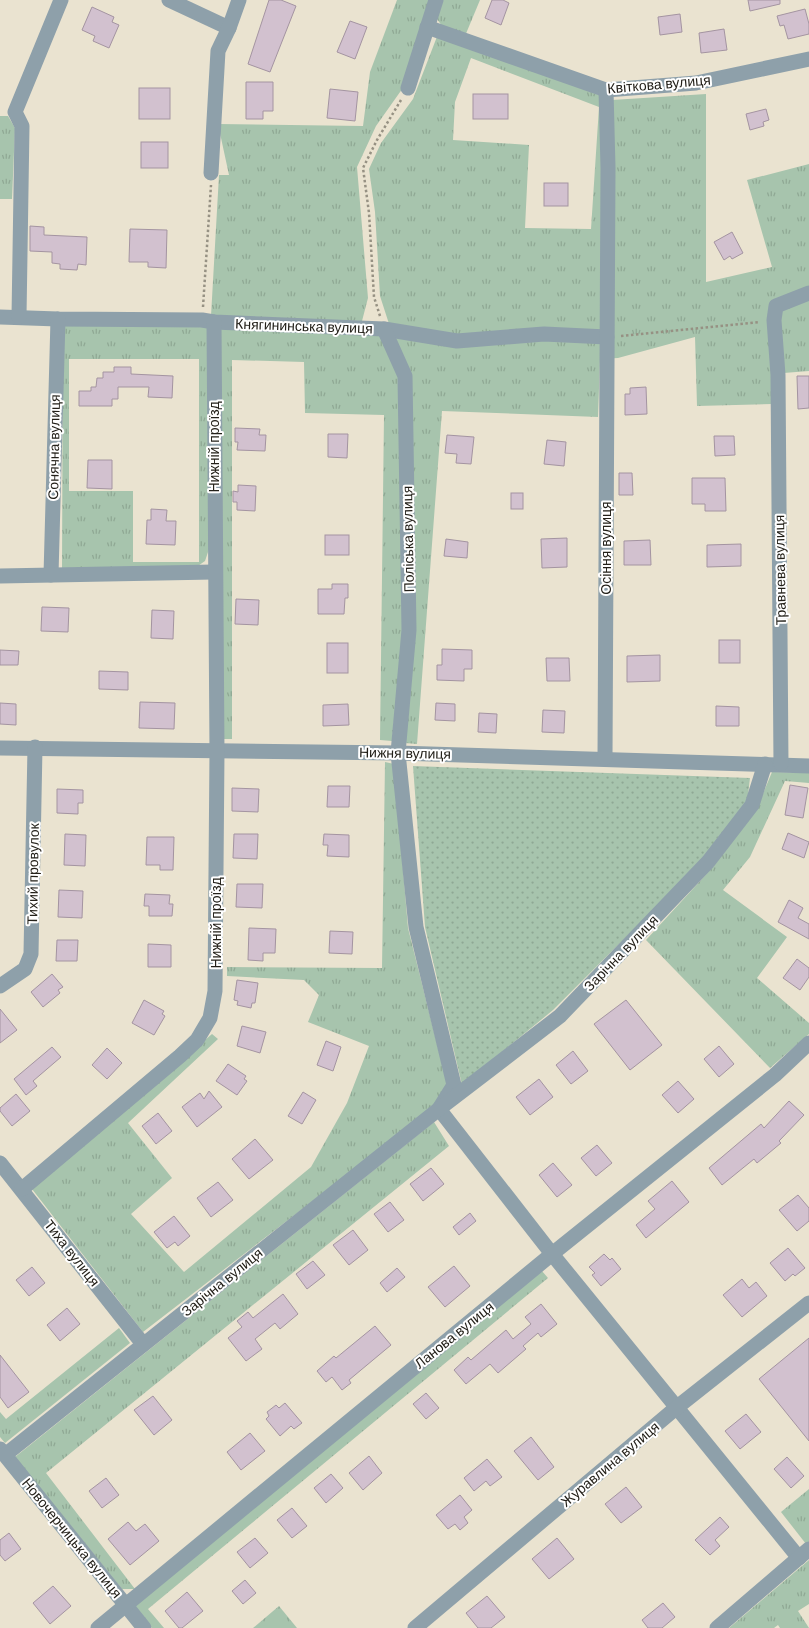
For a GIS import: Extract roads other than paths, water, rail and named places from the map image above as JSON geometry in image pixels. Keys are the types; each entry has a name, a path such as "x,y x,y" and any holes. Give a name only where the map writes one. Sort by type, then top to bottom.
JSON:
{"street":[{"path":"19,317 22,126 7,111 61,0"},
{"path":"170,0 229,28"},
{"path":"211,173 218,51 239,0"},
{"path":"408,88 436,0"},
{"name":"Квіткова вулиця","path":"427,27 606,90 696,83 809,59"},
{"name":"Осіння вулиця","path":"605,758 608,168 606,90"},
{"name":"Травнева вулиця","path":"782,764 778,375 774,320 776,306 809,293"},
{"name":"Княгининська вулиця","path":"0,317 208,321 384,329 457,341 544,334 607,337"},
{"name":"Сонячна вулиця","path":"50,576 58,319"},
{"name":"Нижній проїзд","path":"22,1189 180,1056 197,1040 210,1018 215,991 217,751 208,321"},
{"name":"Поліська вулиця","path":"384,329 405,376 409,630 398,752"},
{"path":"0,576 214,572"},
{"name":"Тихий провулок","path":"0,986 25,969 31,954 35,747"},
{"name":"Нижня вулиця","path":"0,748 398,752 809,766"},
{"name":"Зарічна вулиця","path":"398,752 416,927 454,1085 439,1109"},
{"name":"Зарічна вулиця","path":"1,1451 143,1344 439,1109 560,1016 708,862 752,805 765,764"},
{"name":"Ланова вулиця","path":"98,1628 552,1254 775,1075 809,1043"},
{"path":"439,1109 552,1254 676,1408 804,1554 717,1628"},
{"name":"Тиха вулиця","path":"0,1163 143,1344"},
{"name":"Журавлина вулиця","path":"415,1628 676,1408 809,1303"},
{"name":"Новочерчицька вулиця","path":"1,1451 144,1628"}]}
